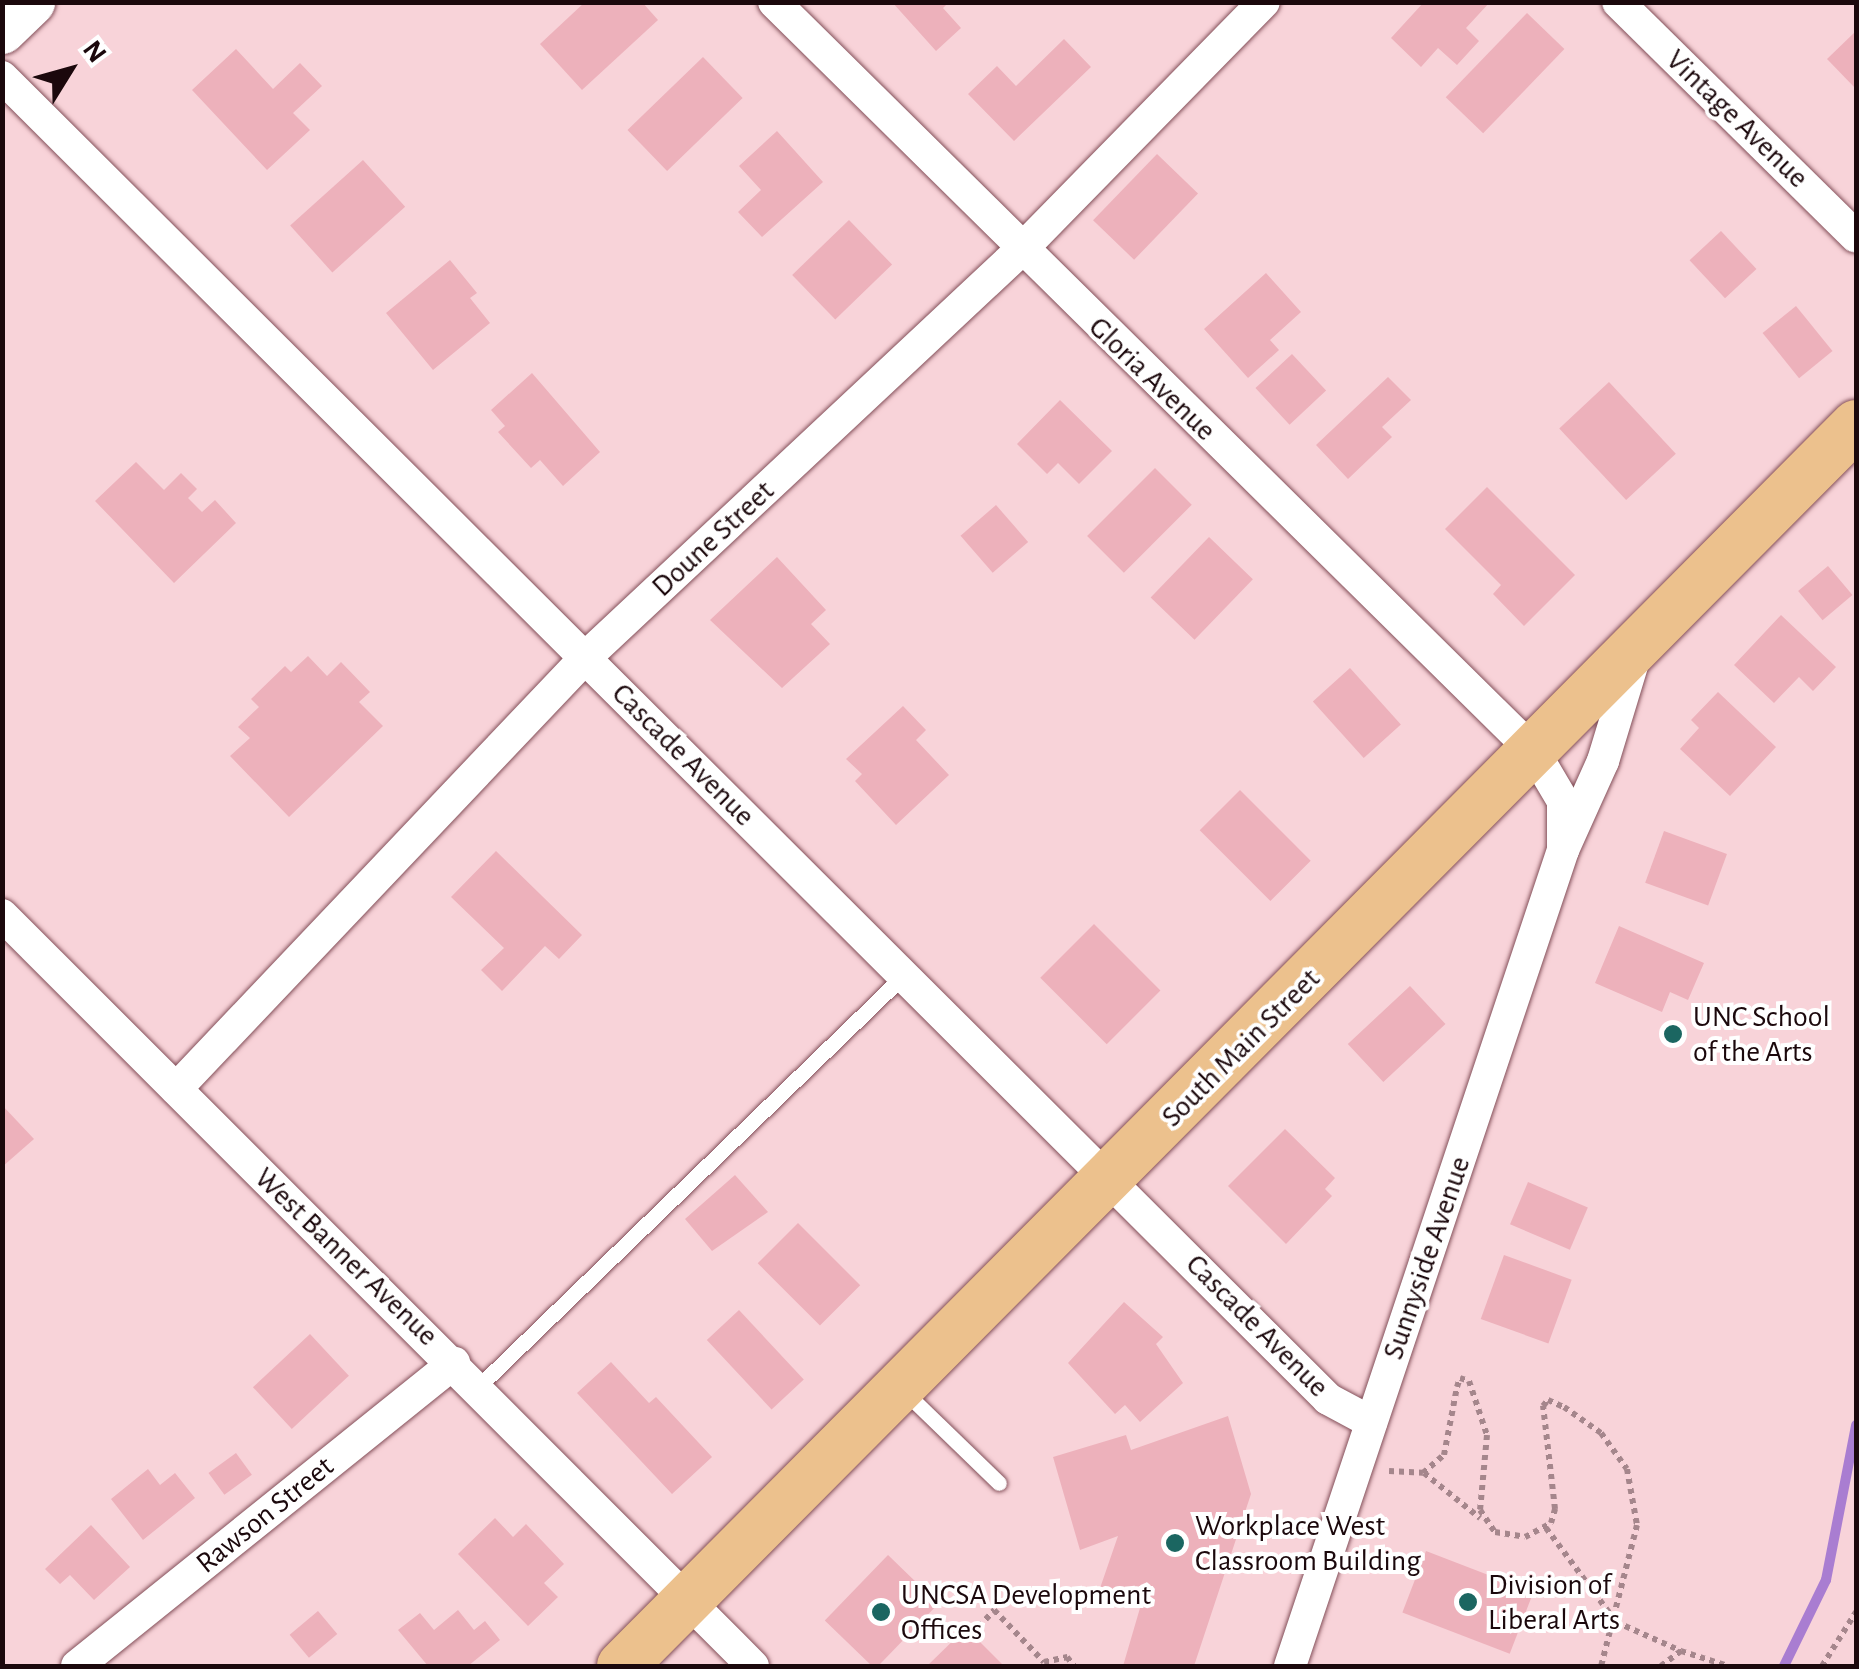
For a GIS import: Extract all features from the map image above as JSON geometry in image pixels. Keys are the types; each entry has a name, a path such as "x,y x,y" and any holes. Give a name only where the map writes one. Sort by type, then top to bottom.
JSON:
{"main road":[{"name":"South Main Street","path":"622,1666 1110,1180 1856,425"}],"street":[{"path":"2,31 32,2"},
{"name":"Gloria Avenue","path":"774,2 1021,250 1534,752"},
{"name":"Doune Street","path":"176,1089 586,658 1021,250 1264,2"},
{"name":"Vintage Avenue","path":"1618,2 1856,237"},
{"name":"Cascade Avenue","path":"2,77 1328,1399 1371,1422"},
{"name":"Sunnyside Avenue","path":"1290,1666 1563,850 1603,762 1637,650"},
{"name":"Sunnyside Avenue","path":"1534,752 1563,801 1563,850"},
{"name":"West Banner Avenue","path":"2,915 454,1362 753,1666"},
{"name":"Rawson Street","path":"76,1666 454,1362"}],"lane":[{"path":"478,1387 904,975"},
{"path":"901,1388 999,1483"}],"path":[{"path":"1357,1462 1399,1474 1423,1473 1444,1454 1460,1378 1469,1381 1487,1434 1480,1510 1485,1522"},
{"path":"1423,1473 1495,1532 1525,1538 1546,1528 1555,1509 1543,1406 1548,1400 1601,1432 1628,1468 1635,1549 1602,1666"},
{"path":"1546,1528 1616,1622 1681,1651 1702,1654 1728,1666"},
{"path":"972,1634 994,1610 1044,1662 1066,1658 1074,1666"},
{"path":"1822,1666 1856,1612"},
{"path":"1661,1666 1681,1651"}],"building":[{"path":"585,2 642,2 658,20 582,90 540,44"},
{"path":"892,2 949,2 943,8 961,28 936,51"},
{"path":"1424,2 1490,2 1466,28 1479,41 1457,65 1438,48 1421,67 1391,38"},
{"path":"1527,13 1564,49 1483,133 1446,97"},
{"path":"1856,31 1856,89 1827,59"},
{"path":"1064,39 1091,67 1014,141 968,94 997,66 1016,86"},
{"path":"236,49 273,89 300,63 322,86 293,113 310,130 267,170 192,90"},
{"path":"703,57 743,98 667,171 627,130"},
{"path":"777,131 823,182 762,237 738,212 761,190 739,166"},
{"path":"1157,154 1198,194 1134,260 1093,220"},
{"path":"363,160 405,207 332,272 290,226"},
{"path":"849,220 892,265 835,319 792,275"},
{"path":"1721,231 1756,269 1725,298 1690,260"},
{"path":"450,260 477,293 470,298 490,323 433,370 386,313"},
{"path":"1266,273 1301,312 1270,340 1279,350 1248,378 1204,329"},
{"path":"1796,306 1833,351 1799,378 1763,333"},
{"path":"1292,354 1326,391 1290,425 1255,388"},
{"path":"532,373 600,452 563,486 540,460 531,468 498,432 505,426 491,410"},
{"path":"1388,377 1411,400 1382,427 1392,437 1348,479 1316,445"},
{"path":"1609,382 1676,454 1626,500 1559,428"},
{"path":"1060,400 1112,451 1079,484 1058,463 1047,474 1017,444"},
{"path":"136,462 164,490 181,473 197,489 188,498 202,512 215,500 236,523 174,583 95,501"},
{"path":"1155,468 1192,505 1124,573 1087,536"},
{"path":"1487,487 1575,575 1524,626 1493,594 1501,585 1445,529"},
{"path":"996,505 1028,542 993,573 961,536"},
{"path":"1209,537 1253,579 1195,640 1151,597"},
{"path":"777,557 826,610 811,624 830,644 782,688 710,620"},
{"path":"1828,566 1852,595 1823,620 1798,591"},
{"path":"1781,615 1836,667 1813,691 1799,677 1774,703 1734,665"},
{"path":"308,656 327,676 341,662 370,692 359,702 383,726 289,817 230,756 250,738 238,727 259,707 251,699 285,666 291,672"},
{"path":"1350,668 1401,724 1364,758 1313,701"},
{"path":"1718,692 1776,747 1730,796 1680,749 1699,728 1691,720"},
{"path":"903,706 926,730 916,740 949,775 896,825 855,781 862,774 846,759"},
{"path":"1240,790 1311,861 1270,901 1200,830"},
{"path":"1664,831 1727,854 1708,906 1645,883"},
{"path":"496,851 582,935 559,959 545,946 502,991 481,970 504,948 451,897"},
{"path":"1094,924 1160,990 1107,1044 1040,978"},
{"path":"1619,926 1704,963 1688,1000 1670,992 1662,1012 1595,983"},
{"path":"1410,986 1445,1024 1383,1082 1348,1044"},
{"path":"2,1105 34,1139 2,1167"},
{"path":"1285,1129 1335,1178 1325,1189 1332,1196 1286,1244 1228,1186"},
{"path":"735,1175 768,1212 712,1251 685,1219"},
{"path":"1528,1182 1588,1207 1570,1250 1510,1224"},
{"path":"798,1223 860,1285 820,1326 758,1263"},
{"path":"1504,1255 1572,1280 1548,1344 1481,1319"},
{"path":"1124,1302 1163,1337 1156,1344 1183,1383 1140,1422 1125,1405 1115,1414 1068,1363"},
{"path":"739,1310 804,1379 772,1409 707,1340"},
{"path":"310,1334 349,1376 292,1429 253,1387"},
{"path":"611,1362 649,1403 656,1397 712,1457 672,1494 577,1393"},
{"name":"Workplace West Classroom Building","path":"1228,1416 1251,1494 1194,1666 1123,1666 1140,1608 1098,1594 1118,1536 1080,1550 1053,1457 1126,1435 1131,1450"},
{"path":"236,1453 252,1475 224,1495 208,1473"},
{"path":"148,1469 160,1485 175,1473 195,1498 143,1540 111,1499"},
{"path":"495,1518 513,1537 526,1524 564,1564 544,1583 558,1597 528,1626 458,1554"},
{"path":"91,1525 130,1567 94,1600 70,1575 60,1584 45,1569"},
{"name":"Division of Liberal Arts","path":"1426,1551 1533,1592 1510,1654 1402,1613"},
{"name":"UNCSA Development Offices","path":"888,1555 938,1604 878,1666 872,1666 825,1620"},
{"path":"458,1610 474,1630 485,1621 500,1640 468,1666 428,1666 398,1630 420,1613 434,1630"},
{"path":"318,1611 337,1634 309,1658 290,1635"},
{"path":"966,1628 1004,1666 927,1666"}],"waterway":[{"path":"1784,1666 1826,1580 1856,1425"}],"place":[{"name":"UNC School of the Arts","path":"1673,1034"},
{"name":"Workplace West Classroom Building","path":"1175,1543"},
{"name":"Division of Liberal Arts","path":"1468,1602"},
{"name":"UNCSA Development Offices","path":"881,1612"}]}
